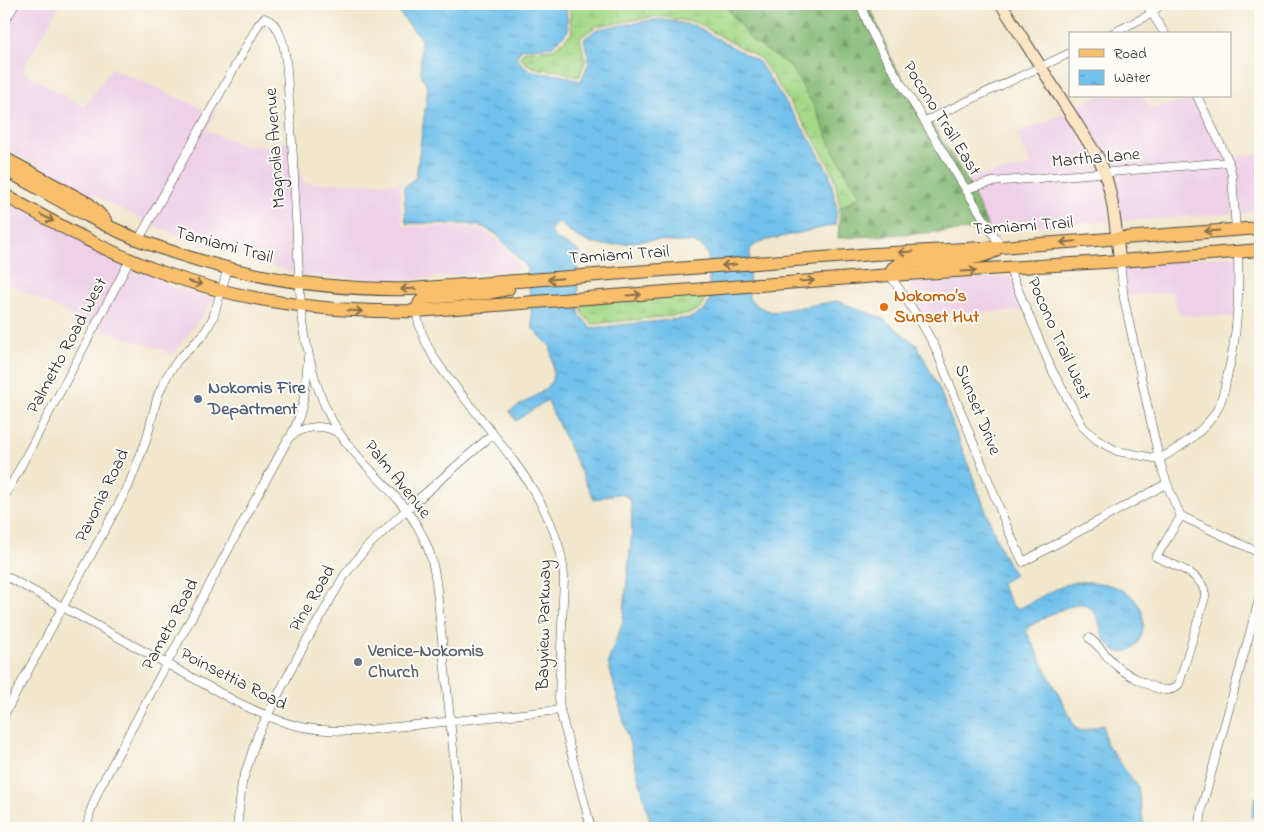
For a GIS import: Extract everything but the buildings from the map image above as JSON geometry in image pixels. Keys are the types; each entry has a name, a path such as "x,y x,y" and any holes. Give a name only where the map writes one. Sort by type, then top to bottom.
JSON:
{"main road":[{"path":"4,158 90,204 112,227"},
{"name":"Tamiami Trail","path":"4,169 139,240 228,268 300,284 386,290 1260,228"},
{"path":"4,195 88,240 130,260 177,278 222,291 301,306 360,311 416,311 890,275 1120,261 1260,250"},
{"path":"890,275 893,268 903,262 973,258 988,255 1001,247"},
{"path":"416,311 420,302 427,298 498,292 508,290 526,281"}],"street":[{"path":"4,23 14,4"},
{"name":"Pocono Trail East","path":"860,4 882,52 1001,247"},
{"path":"1001,4 1092,145 1106,173 1110,189 1124,299 1159,459 1166,484 1181,516 1260,553"},
{"path":"1146,4 1165,32"},
{"path":"1115,32 1153,13 1160,4"},
{"name":"Magnolia Avenue","path":"139,240 258,25 264,18 274,24 284,48 293,143 301,306"},
{"path":"925,121 1069,53"},
{"path":"1198,98 1229,162 1232,176 1236,230"},
{"name":"Martha Lane","path":"966,189 982,183 1229,162"},
{"path":"1159,459 1181,446 1202,429 1216,410 1221,399 1231,363 1237,325 1238,252"},
{"name":"Palmetto Road West","path":"4,498 130,260"},
{"name":"Pavonia Road","path":"4,715 134,473 146,441 162,386 178,360 209,326 228,268"},
{"name":"Pocono Trail West","path":"1009,268 1052,370 1083,426 1097,440 1117,451 1159,459"},
{"name":"Sunset Drive","path":"890,275 922,322 935,347 1009,532 1023,562 1166,484"},
{"name":"Palm Avenue","path":"301,306 309,353 320,393 340,434 406,510 420,532 433,564 461,828"},
{"name":"Bayview Parkway","path":"416,311 420,332 431,355 492,434 543,507 554,529 562,552 564,577 560,710 591,828"},
{"name":"Pameto Road","path":"87,828 90,812 99,789 297,424 303,406 309,353"},
{"path":"288,439 295,432 305,428 325,428 340,434"},
{"name":"Pine Road","path":"237,828 242,783 252,748 266,716 333,592 349,568 406,510 492,434"},
{"path":"1089,638 1116,665 1130,675 1161,690 1172,690 1179,684 1205,590 1203,584 1192,575 1156,557 1181,516"},
{"name":"Poinsettia Road","path":"4,575 266,716 291,725 332,731 357,730 560,710"},
{"path":"1200,828 1202,807 1260,596"}],"shaded area":[{"path":"4,4 60,4 22,71 84,107 112,68 215,114 206,131 250,147 294,142 303,183 403,183 400,187 402,223 404,226 466,227 482,230 494,237 518,263 521,269 410,280 304,276 218,249 154,226 4,148"},
{"path":"1095,98 1144,98 1151,108 1199,99 1230,157 1260,154 1260,212 1118,221 1072,109"},
{"path":"1065,112 1102,174 1110,221 989,229 966,178 1032,166 1016,135"},
{"path":"4,199 142,269 172,287 215,298 172,356 165,351 106,331 66,313 4,281"},
{"path":"1241,255 1234,317 1179,315 1172,292 1124,297 1120,269 1184,260"},
{"path":"1017,276 1025,311 919,315 909,283"}],"green space":[{"path":"569,4 725,5 751,40 790,66 815,108 834,152 860,196 840,208 834,175 816,142 761,59 697,23 659,16 596,26 580,38 585,61 579,77 528,65 520,58 523,52 554,49 572,33"},
{"path":"723,4 869,4 893,63 966,178 989,229 838,238 840,208 860,197 834,152 815,108 790,66 751,41 726,5"},
{"path":"706,293 705,301 699,309 689,314 592,324 582,313 582,304"}],"water":[{"path":"398,4 566,4 568,31 553,46 521,49 516,58 525,68 539,73 560,75 581,81 589,62 584,39 597,29 660,19 695,26 759,62 813,144 830,175 837,210 835,225 759,242 750,249 749,299 759,307 772,312 837,301 882,318 917,345 940,391 1002,553 1015,575 1000,583 1014,608 1020,608 1065,585 1079,582 1102,583 1113,586 1132,597 1139,605 1143,616 1142,635 1135,646 1127,652 1116,651 1110,646 1105,640 1094,612 1085,605 1073,605 1061,610 1029,626 1026,631 1076,729 1082,731 1103,725 1106,743 1138,787 1144,828 652,828 608,662 623,621 632,532 631,501 619,494 594,500 547,400 516,421 510,411 534,397 549,384 553,376 551,347 533,329 527,267 496,234 483,227 466,224 406,223 404,187 416,177 428,88 421,74 421,39 396,9","holes":["559,222 580,238 600,245 648,240 694,243 708,253 710,301 705,310 690,318 591,328 579,314 577,262 581,254 552,235 550,230"]},
{"path":"1255,797 1260,798 1260,816 1252,817"}],"place":[{"name":"Nokomo’s Sunset Hut","path":"884,307"},
{"name":"Nokomis Fire Department","path":"198,399"},
{"name":"Venice-Nokomis Church","path":"358,662"}]}
